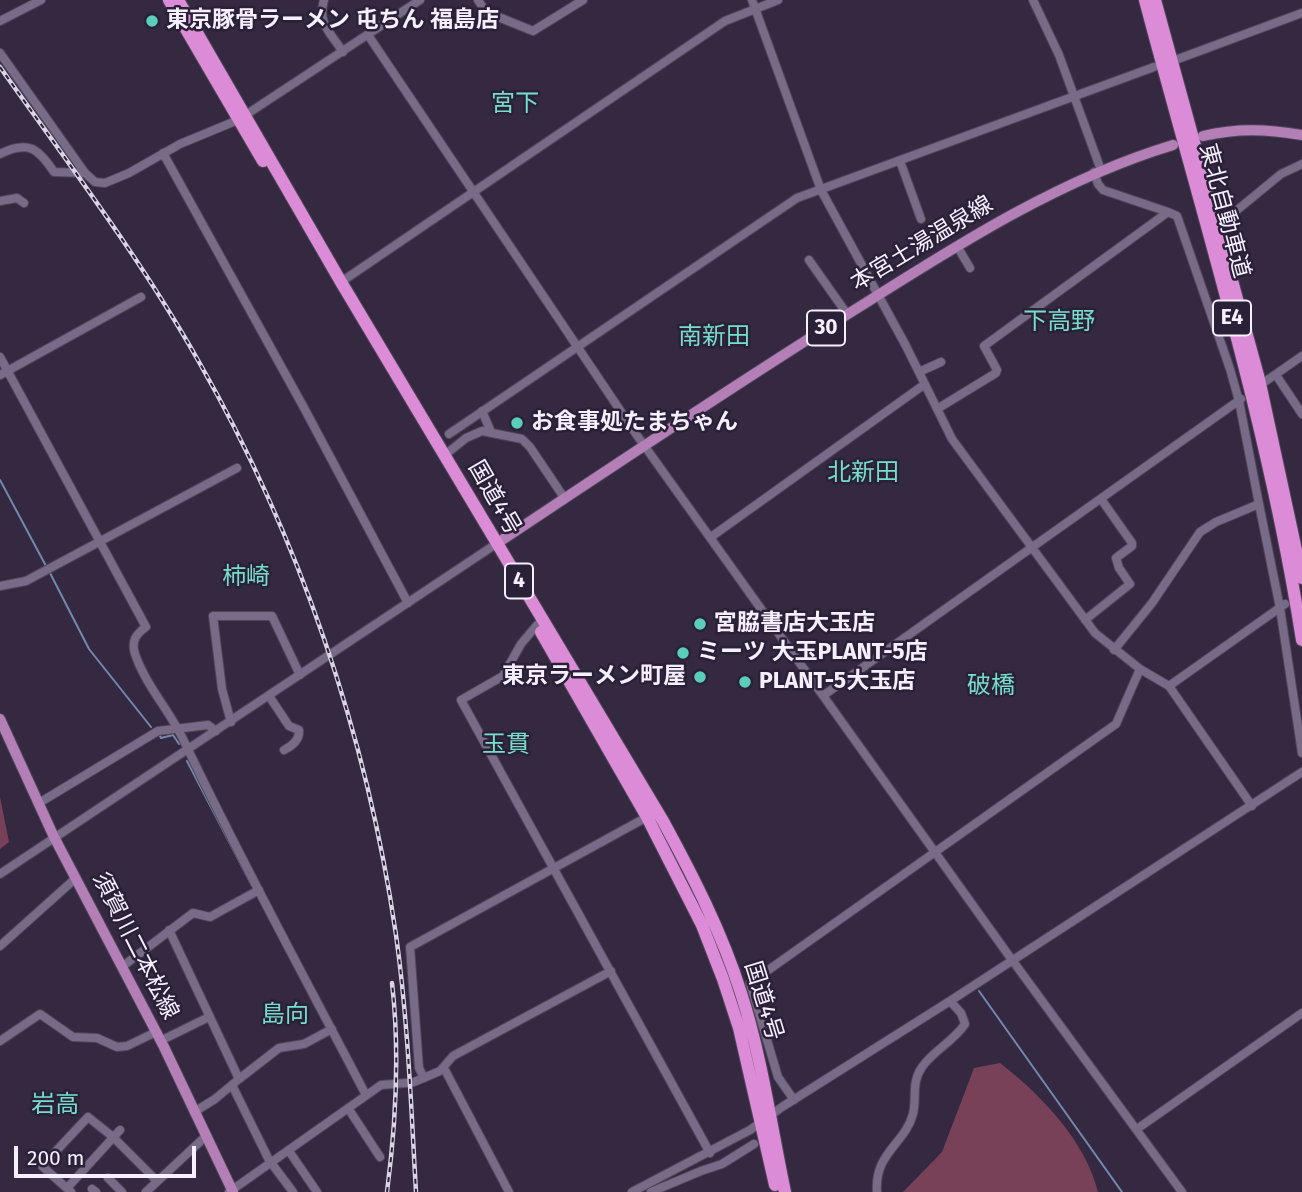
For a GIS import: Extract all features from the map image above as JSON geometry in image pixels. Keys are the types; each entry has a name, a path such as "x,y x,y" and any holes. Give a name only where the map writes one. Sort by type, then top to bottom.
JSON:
{"highway":[{"name":"国道4号","path":"169,0 445,455 493,547 647,817 702,925 723,979 785,1192"},
{"name":"国道4号","path":"178,0 343,294 493,547 663,821 698,889 717,929 741,992 754,1038 777,1192"},
{"name":"東北自動車道","path":"1145,0 1250,385 1285,544 1302,640"},
{"name":"東北自動車道","path":"1155,0 1259,379 1302,578"}],"main road":[{"path":"1203,136 1241,129 1302,135"},
{"name":"本宮土湯温泉線","path":"493,547 645,445 957,246 1097,171 1173,145"},
{"name":"須賀川二本松線","path":"0,719 54,837 123,966 231,1191"}],"street":[{"path":"0,21 40,0"},
{"path":"324,0 322,22 343,52"},
{"path":"0,53 85,173 95,182 105,183 130,173 163,153 242,118 420,0"},
{"path":"478,0 486,12 533,31 583,0"},
{"path":"341,282 725,21 753,4 778,0"},
{"path":"1033,0 1059,55 1097,171 1098,184 1103,190 1177,216 1241,399 1259,504 1283,606 1302,753"},
{"path":"753,4 821,190 953,439 1095,633 1140,669 1169,686 1252,806"},
{"path":"1178,59 1302,13"},
{"path":"368,35 645,445 1182,1192"},
{"path":"449,434 797,198 1154,67"},
{"path":"0,154 14,147 35,149 54,172 85,173"},
{"path":"163,153 408,603"},
{"path":"900,160 921,219"},
{"path":"1236,211 1281,174 1302,164"},
{"path":"0,201 17,198 24,203"},
{"path":"937,409 996,373 997,370 984,346 1168,212"},
{"path":"957,246 970,268"},
{"path":"809,260 847,314"},
{"path":"4,373 141,298"},
{"path":"1266,381 1302,356"},
{"path":"0,357 4,373 146,627 138,633 133,642 151,689 177,728 366,1095"},
{"path":"919,372 941,362"},
{"path":"1276,375 1302,414"},
{"path":"711,537 925,384"},
{"path":"824,695 1241,399"},
{"path":"482,411 491,432"},
{"path":"445,455 476,432 491,432 522,439 565,499"},
{"path":"0,586 26,581 237,468"},
{"path":"1085,620 1130,584 1116,558 1132,546 1132,543 1101,499"},
{"path":"1114,650 1152,603 1200,532 1216,522 1259,504"},
{"path":"0,874 493,547"},
{"path":"1169,686 1283,606"},
{"path":"231,722 222,689 213,616 272,616 300,675"},
{"path":"537,625 521,643 503,676 461,700 611,971 707,1154 709,1168"},
{"path":"794,1100 778,1077 750,983 1116,724 1140,669"},
{"path":"269,696 289,726 300,732 295,743 284,750"},
{"path":"39,803 158,731 208,725 216,731"},
{"path":"632,1192 707,1154 765,1120 1302,772"},
{"path":"424,1078 419,1068 410,947 647,817"},
{"path":"0,946 76,878"},
{"path":"123,966 193,913 209,917 259,890"},
{"path":"169,930 269,1160 293,1192"},
{"path":"231,1191 381,1085 424,1078 444,1068 453,1056 611,971"},
{"path":"877,1192 876,1182 882,1162 912,1117 915,1080 930,1057 965,1024 961,1013 950,1001"},
{"path":"1138,1129 1302,1013"},
{"path":"0,1041 40,1014 73,1037 97,1038 117,1047 158,1036 209,1017"},
{"path":"194,1111 279,1048 304,1044 331,1030"},
{"path":"444,1068 509,1192"},
{"path":"348,1108 380,1157"},
{"path":"120,1130 113,1137 69,1190 43,1168 88,1117 113,1137 157,1181"},
{"path":"146,1192 205,1137"},
{"path":"651,1192 722,1164 754,1144"},
{"path":"289,1151 317,1192"},
{"path":"108,1178 122,1192"}],"shaded area":[{"path":"0,797 9,842 0,849"},
{"path":"1000,1063 1031,1089 1060,1120 1083,1154 1098,1192 903,1192 942,1152 974,1068"}],"waterway":[{"path":"0,480 46,566"},
{"path":"49,571 89,649 151,727"},
{"path":"160,736 173,735 179,744"},
{"path":"187,761 252,886"},
{"path":"979,991 1122,1192"}],"railway":[{"path":"0,67 103,212 177,324 235,429 298,567 347,712 383,860 396,935 403,999 416,1192"},
{"path":"387,1192 396,1087 392,983"}],"place":[{"name":"東京豚骨ラーメン 屯ちん 福島店","path":"152,21"},
{"name":"お食事処たまちゃん","path":"517,423"},
{"name":"宮脇書店大玉店","path":"700,624"},
{"name":"ミーツ 大玉PLANT-5店","path":"683,653"},
{"name":"東京ラーメン町屋","path":"700,677"},
{"name":"PLANT-5大玉店","path":"745,682"}],"district":[{"name":"宮下","path":"515,104"},
{"name":"下高野","path":"1059,322"},
{"name":"南新田","path":"714,337"},
{"name":"北新田","path":"863,473"},
{"name":"柿崎","path":"246,577"},
{"name":"破橋","path":"991,686"},
{"name":"玉貫","path":"506,745"},
{"name":"島向","path":"285,1015"},
{"name":"岩高","path":"55,1105"}]}
